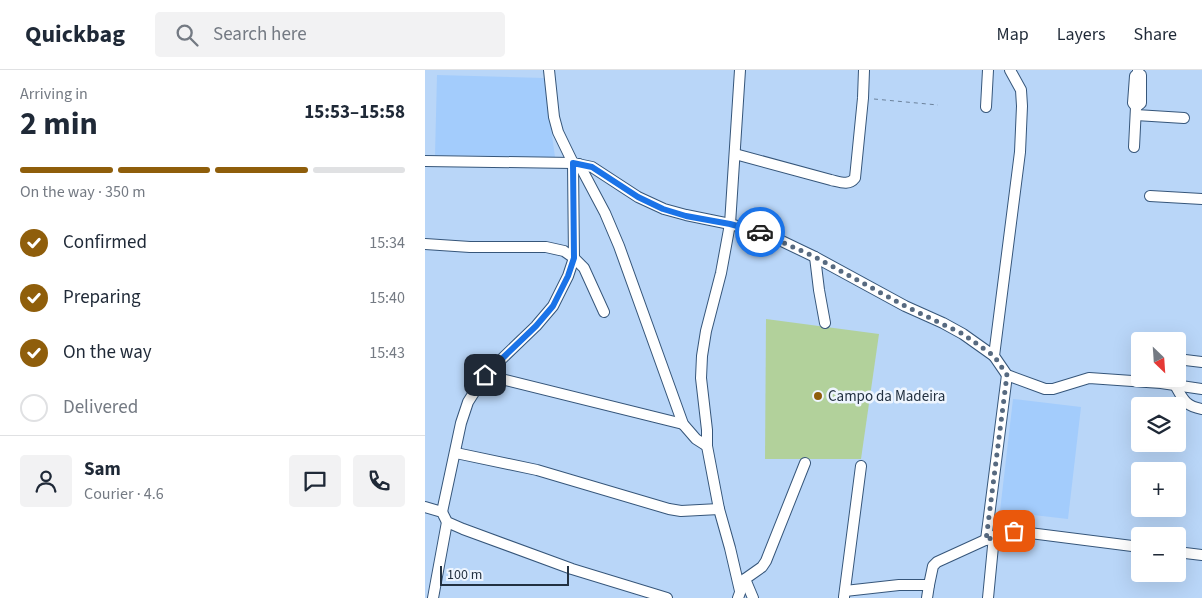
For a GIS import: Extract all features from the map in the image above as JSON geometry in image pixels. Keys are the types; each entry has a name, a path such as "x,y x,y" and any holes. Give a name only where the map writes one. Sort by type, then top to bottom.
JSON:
{"street":[{"path":"549,70 554,116 558,132 605,213 619,246 683,424 696,439 707,446"},
{"path":"739,594 730,548 719,509 707,446 701,378 702,356 730,224 740,70"},
{"path":"735,154 831,180 852,182 855,178 864,70"},
{"path":"986,106 988,70"},
{"path":"994,356 1020,152 1021,90 1010,70"},
{"path":"1134,147 1136,111 1133,103 1135,76 1138,71"},
{"path":"1136,111 1184,118"},
{"path":"425,161 576,163 592,167 638,197 663,209 767,234 815,257 905,306 963,334 994,356 1007,375 1045,389 1053,389 1089,378 1131,380"},
{"path":"433,598 447,522 442,512 465,408 485,375 536,326 553,306 568,276 574,258 576,163"},
{"path":"1150,196 1202,199"},
{"path":"425,244 470,247 546,247 564,251 574,258 589,276 604,312"},
{"path":"815,257 825,323"},
{"path":"1186,361 1202,362"},
{"path":"485,375 683,424"},
{"path":"988,598 990,538 1007,375"},
{"path":"1186,387 1202,389"},
{"path":"1177,388 1184,402 1191,407 1202,409"},
{"path":"456,453 537,470 669,509 681,511 719,509"},
{"path":"739,594 745,578 762,567 766,561 805,463"},
{"path":"861,466 845,595 899,585 929,585"},
{"path":"425,507 442,512"},
{"path":"447,522 572,569 667,598"},
{"path":"927,598 933,566 990,538 1014,531 1131,546"},
{"path":"1186,553 1202,555"},
{"path":"745,578 753,598"}],"path":[{"path":"863,98 939,105"}],"shaded area":[{"path":"437,75 544,78 555,157 435,155"},
{"path":"1013,399 1081,407 1068,519 1000,511"}],"green space":[{"name":"Campo da Madeira","path":"766,319 879,334 861,459 765,459"}],"way so far":[{"path":"760,232 815,257 905,306 943,323 963,334 994,356 1007,375 986,540 1014,531"}],"place":[{"name":"Campo da Madeira","path":"818,396"}],"route":[{"path":"485,375 536,326 553,306 568,276 574,258 573,163 592,167 638,197 663,209 686,216 760,232"}]}
